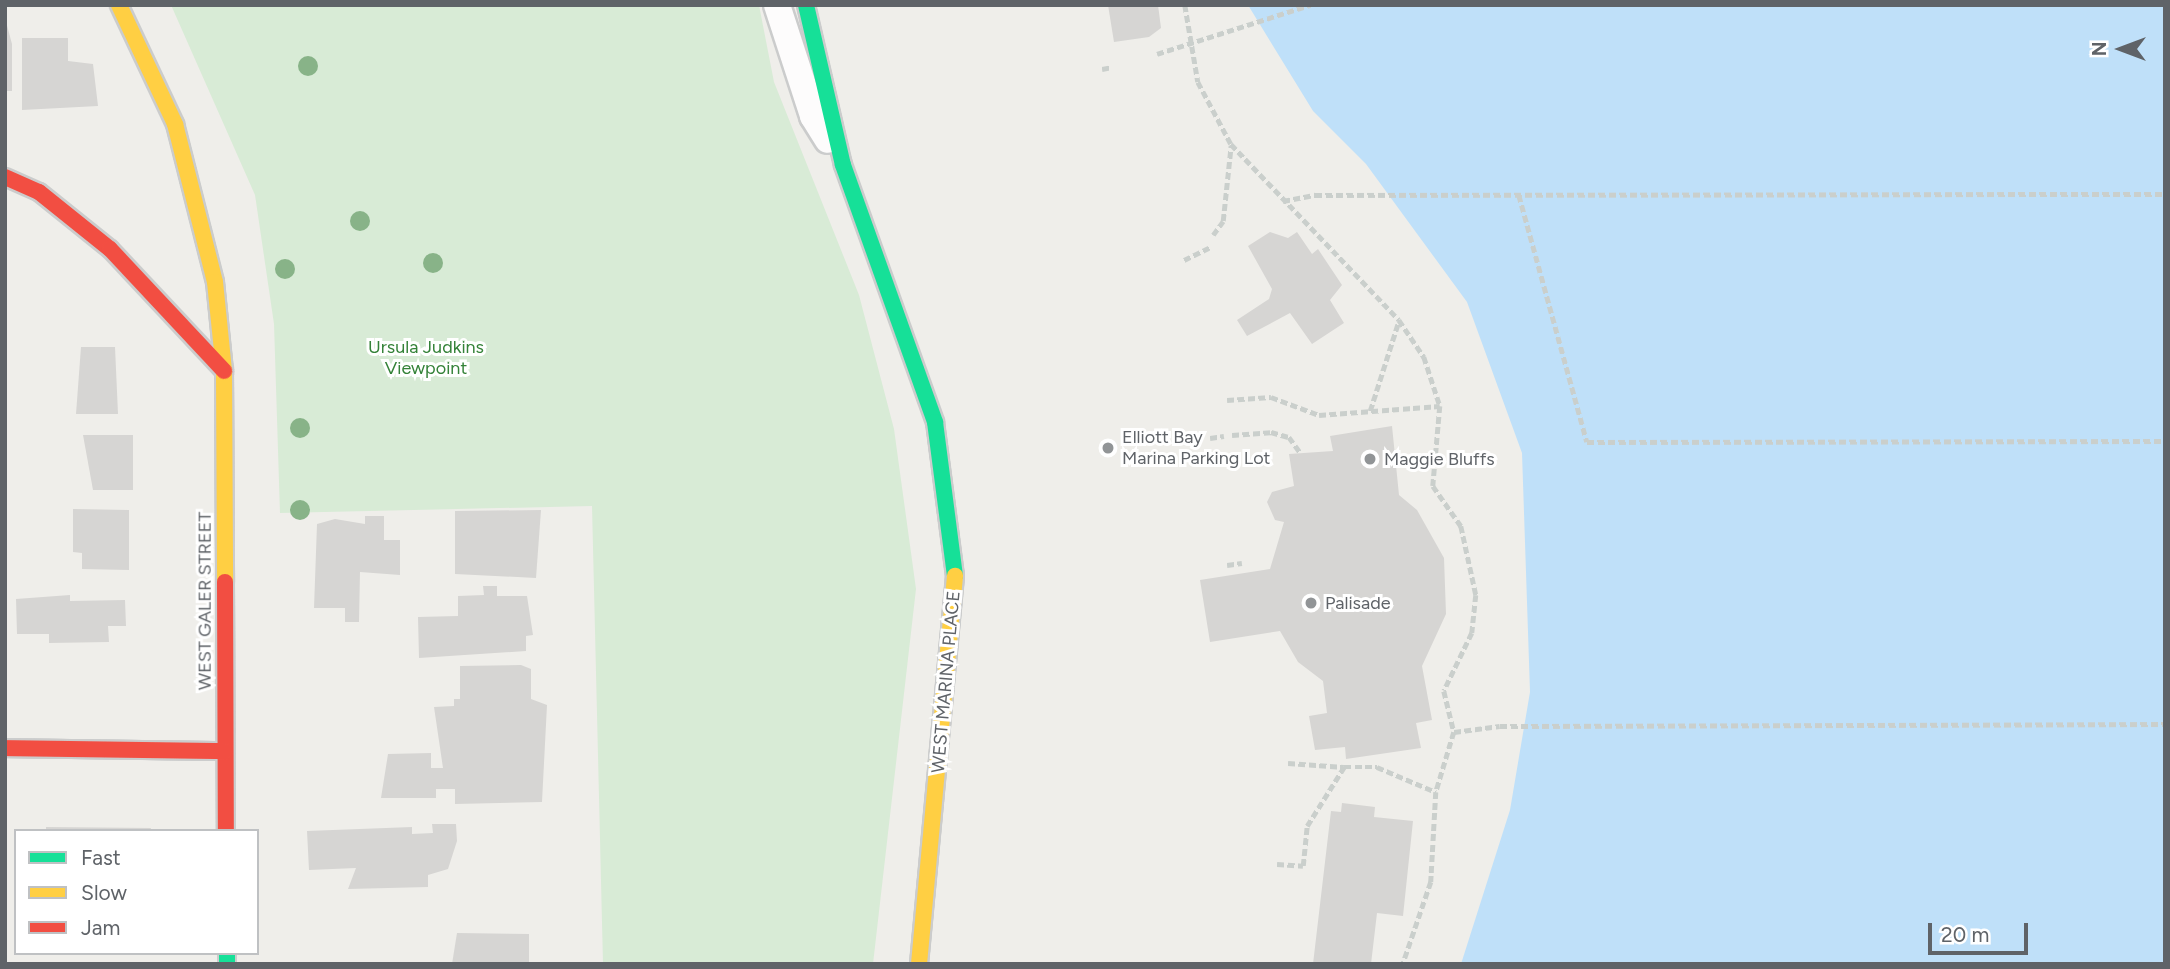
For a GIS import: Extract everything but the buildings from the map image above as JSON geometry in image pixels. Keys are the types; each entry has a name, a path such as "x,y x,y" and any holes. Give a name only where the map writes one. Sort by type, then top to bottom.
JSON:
{"street":[{"name":"WEST GALER STREET","path":"119,5 175,124 197,194 215,282 224,371 226,829"},
{"name":"WEST MARINA PLACE","path":"776,5 813,116 843,165"},
{"name":"WEST MARINA PLACE","path":"806,5 843,165 935,422 951,511 956,592 919,964"},
{"path":"5,177 39,192 110,249 224,371"},
{"path":"5,748 225,751"}],"path":[{"path":"1185,5 1198,82 1231,144 1282,201 1357,269 1399,320 1424,357 1440,406 1433,486 1461,526 1476,595 1472,633 1444,691 1454,732 1436,792 1431,881 1403,964"},
{"path":"1157,54 1191,40 1310,5"},
{"path":"1102,69 1112,67"},
{"path":"1213,235 1223,221 1231,144"},
{"path":"1282,201 1315,195 2165,194"},
{"path":"1519,195 1587,442 2165,441"},
{"path":"1184,260 1211,247"},
{"path":"1370,411 1399,320"},
{"path":"1227,400 1271,397 1320,415 1440,406"},
{"path":"1232,435 1271,432 1289,437 1300,452"},
{"path":"1210,438 1224,436"},
{"path":"1227,565 1242,563"},
{"path":"1454,732 1500,726 2165,724"},
{"path":"1288,763 1377,767 1436,792"},
{"path":"1277,864 1303,866 1307,826 1344,767"}],"green space":[{"name":"Ursula Judkins Viewpoint","path":"171,5 759,5 774,82 859,295 894,429 916,589 873,964 603,964 592,506 280,513 274,324 255,195"}],"water":[{"path":"1248,5 2165,5 2165,964 1461,964 1510,810 1530,692 1522,453 1467,302 1366,164 1313,111"}],"traffic: fast":[{"path":"806,5 843,165 935,422 955,576"},
{"path":"227,955 227,964"}],"traffic: slow":[{"path":"119,5 175,124 215,282 224,371 225,582"},
{"path":"919,964 955,576"}],"traffic: jam":[{"path":"5,177 39,192 110,249 224,371"},
{"path":"225,582 226,829"},
{"path":"5,748 225,751"}],"place":[{"name":"Elliott Bay Marina Parking Lot","path":"1108,448"},
{"name":"Maggie Bluffs","path":"1370,459"},
{"name":"Palisade","path":"1311,603"}]}
